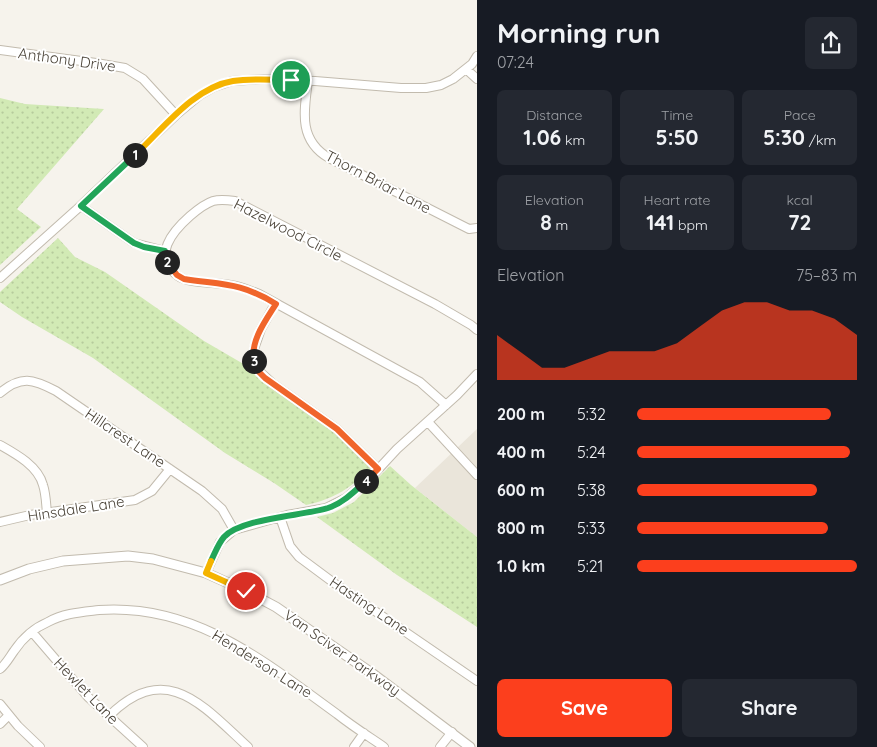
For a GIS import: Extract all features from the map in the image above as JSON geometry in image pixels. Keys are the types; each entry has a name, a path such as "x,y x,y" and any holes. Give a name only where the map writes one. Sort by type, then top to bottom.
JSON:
{"street":[{"name":"Anthony Drive","path":"0,50 125,68 143,79 176,115"},
{"path":"0,278 81,206 176,115 209,89 228,82 250,79 426,88 445,84 466,69 477,56"},
{"path":"466,69 477,79"},
{"name":"Thorn Briar Lane","path":"308,81 305,125 309,138 316,149 329,158 469,229 477,228"},
{"name":"Hazelwood Circle","path":"165,251 173,234 200,208 212,201 235,201 441,308 477,330"},
{"path":"81,206 134,243 165,251 167,262 184,279 242,287 259,294 420,382 446,405"},
{"path":"276,304 261,329 254,349 253,356 259,372 337,429 378,469"},
{"path":"206,573 220,542 234,530 280,517 330,507 352,493 396,449 428,422 477,374"},
{"name":"Hillcrest Lane","path":"0,393 6,387 20,381 35,381 63,395 216,503 234,530"},
{"path":"428,422 477,474"},
{"path":"0,445 23,460 40,476 47,513"},
{"name":"Hinsdale Lane","path":"0,522 135,500 152,491 170,469"},
{"name":"Hasting Lane","path":"280,517 287,540 298,557 477,681"},
{"name":"Van Sciver Parkway","path":"0,580 29,569 63,561 128,556 153,559 206,573 276,607 374,674 470,747"},
{"name":"Henderson Lane","path":"0,669 18,645 32,632 56,618 84,611 105,610 164,616 192,623 218,634 261,660 384,747"},
{"name":"Hewlet Lane","path":"32,632 88,697 144,747"},
{"path":"109,716 136,695 152,691 182,693 195,700 248,747"},
{"path":"0,704 8,715 40,747"},
{"path":"0,724 8,715"},
{"path":"440,747 452,732"},
{"path":"354,747 364,733"}],"shaded area":[{"path":"477,429 477,537 415,488"}],"green space":[{"path":"0,98 25,104 104,109 17,209 41,227 0,265"},
{"path":"58,238 75,257 105,272 204,341 266,377 330,424 373,466 358,480 334,496 306,505 225,453 93,358 22,317 0,302 0,292"},
{"path":"390,466 477,537 477,627 397,575 317,517 333,513 354,502"}],"route":[{"path":"246,591 206,573 224,537 241,528 287,515 330,507 352,493 378,469 337,429 259,372 253,356 254,349 261,329 276,304 242,287 184,279 177,275 167,262 165,251 134,243 81,206 176,115 209,89 223,83 250,79 291,80"}]}
